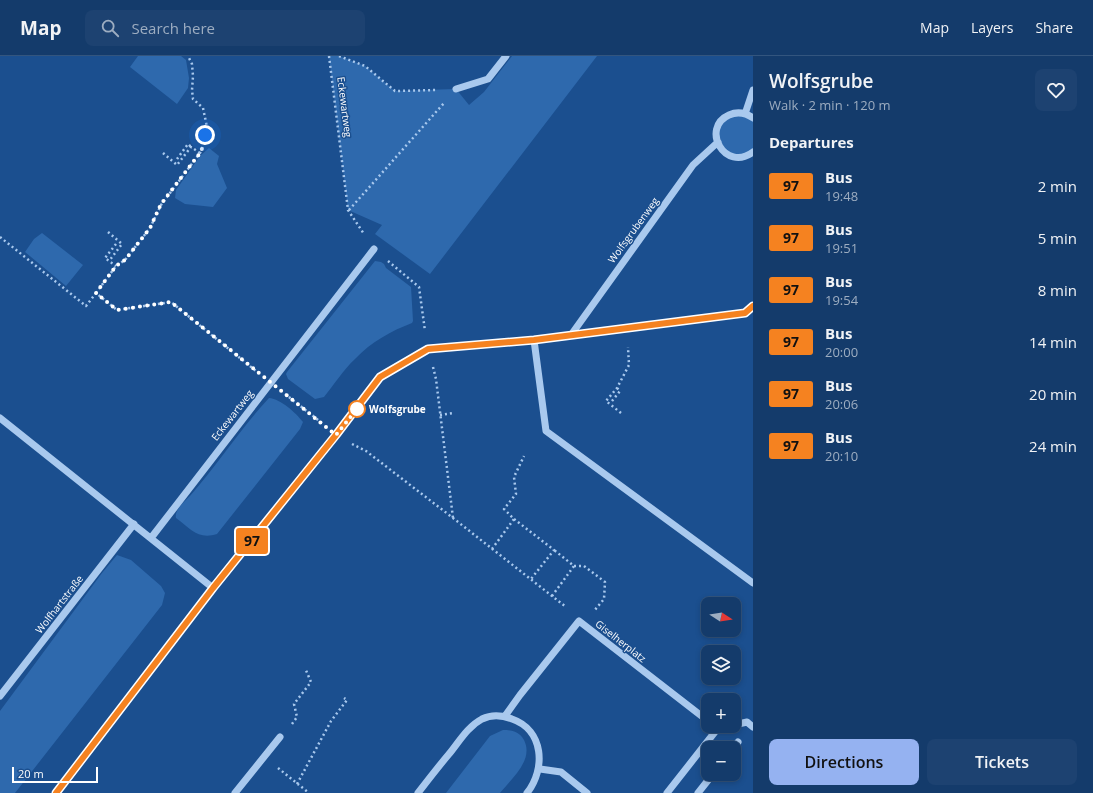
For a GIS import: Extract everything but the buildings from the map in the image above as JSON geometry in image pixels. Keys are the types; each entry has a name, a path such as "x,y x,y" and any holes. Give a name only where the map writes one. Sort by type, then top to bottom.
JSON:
{"street":[{"path":"456,89 488,79 506,56"},
{"path":"745,114 753,90"},
{"path":"753,118 745,114 738,113 725,117 717,129 716,135 721,149 727,154 734,157 741,157 749,155 753,152"},
{"name":"Wolfsgrubenweg","path":"570,335 693,165 718,142"},
{"name":"Eckewartweg","path":"151,538 374,249"},
{"path":"56,793 213,588 336,435 380,377 428,349 534,340 627,329 745,313 753,306"},
{"path":"534,340 546,431 753,583"},
{"path":"0,418 213,588"},
{"name":"Wolfhartstraße","path":"0,696 134,524"},
{"path":"505,716 520,695 581,623"},
{"name":"Giselherplatz","path":"581,623 701,716"},
{"path":"418,793 469,728 482,719 494,715 505,716 518,721 528,728 534,737 538,749 540,769 527,793"},
{"path":"741,723 747,722 753,727"},
{"path":"667,793 712,733"},
{"path":"235,793 280,737"},
{"path":"540,769 561,772 587,793"},
{"path":"698,793 707,781"}],"path":[{"path":"0,237 86,306 116,266 125,260 150,228 161,204 200,153 204,144 206,126 203,108 193,99 192,64 188,56"},
{"name":"Eckewartweg","path":"329,56 348,210 374,249 419,287 428,349 436,379 453,518"},
{"path":"339,56 365,66 395,91 456,89"},
{"path":"348,210 456,89"},
{"path":"177,159 188,144 200,153"},
{"path":"163,153 177,165 191,146"},
{"path":"108,232 122,244 108,261"},
{"path":"116,244 105,258 116,266"},
{"path":"96,293 117,310 171,302 336,435 366,451 453,518 575,614 581,623 604,598 605,582 584,566 574,566 514,519 504,509 516,494 514,477 524,456"},
{"path":"621,413 606,401 617,388 629,365 627,329"},
{"path":"612,401 620,391 617,388"},
{"path":"440,415 454,413"},
{"path":"492,549 514,519"},
{"path":"531,580 554,550"},
{"path":"552,596 574,566"},
{"path":"280,737 298,717 294,704 311,682 305,668"},
{"path":"298,784 331,721 347,700 344,698"},
{"path":"264,757 309,793"}],"shaded area":[{"path":"138,56 181,56 186,60 189,78 188,88 177,104 130,67"},
{"path":"329,56 339,56 365,66 395,91 456,89 469,105 484,92 512,56 597,56 430,274 375,234 382,225 348,210"},
{"path":"732,114 753,118 753,152 741,157 721,149 717,129"},
{"path":"209,148 219,156 217,164 227,188 213,207 185,204 175,198 176,190 200,156"},
{"path":"42,233 83,265 66,286 25,252 34,239"},
{"path":"375,261 384,264 386,268 411,287 413,321 412,323 396,330 368,347 346,368 324,397 315,399 288,379 286,374"},
{"path":"269,398 274,399 288,407 303,422 300,429 217,534 205,536 195,532 176,518 178,509"},
{"path":"117,555 131,560 161,586 165,593 162,605 15,793 0,793 0,711"},
{"path":"503,730 512,731 520,735 524,740 526,755 524,762 516,775 500,793 446,793 490,736"}],"bus line":[{"name":"97","path":"56,793 213,588 336,435 380,377 428,349 534,340 627,329 745,313 753,306"}],"place":[{"name":"Wolfsgrube","path":"357,409"}],"route":[{"path":"205,135 204,144 200,153 161,204 150,228 125,260 116,266 96,293 117,310 171,302 336,435 357,409"}]}
